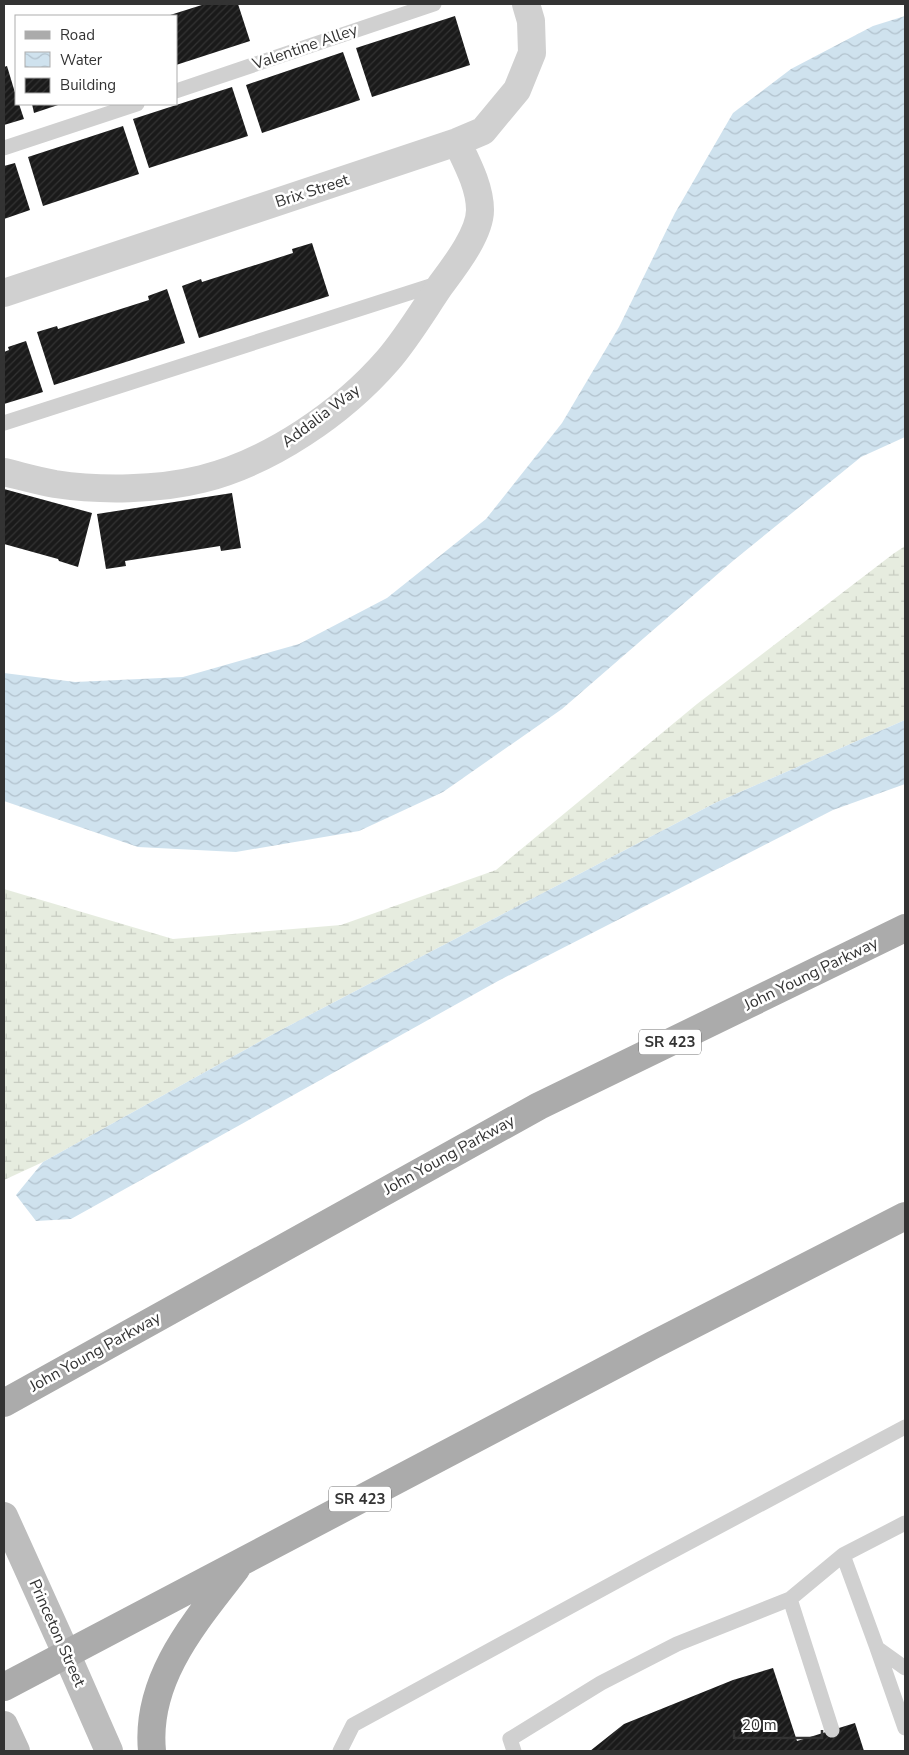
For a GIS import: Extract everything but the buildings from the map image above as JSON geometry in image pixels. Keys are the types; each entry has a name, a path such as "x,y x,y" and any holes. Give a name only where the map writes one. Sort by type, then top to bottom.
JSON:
{"main road":[{"name":"John Young Parkway","path":"4,1402 539,1106 905,928"},
{"name":"SR 423","path":"4,1687 653,1345 905,1216"},
{"name":"Princeton Street","path":"4,1516 109,1751"},
{"path":"152,1751 153,1718 158,1695 169,1666 188,1632 242,1562"},
{"path":"4,1726 16,1751"}],"street":[{"name":"Brix Street","path":"4,293 483,132 517,90 532,52 531,21 526,4"},
{"name":"Addalia Way","path":"4,472 56,484 105,488 154,487 202,479 248,464 298,436 348,399 388,360 444,282 472,239 480,211 476,188 457,142"}],"lane":[{"name":"Valentine Alley","path":"178,89 434,4"},
{"path":"4,148 134,105"},
{"path":"4,423 444,282"},
{"path":"340,1751 353,1725 905,1427"},
{"path":"514,1751 510,1739 601,1683 677,1644 790,1599 843,1555 905,1526"},
{"path":"843,1555 905,1728"},
{"path":"790,1599 832,1730"},
{"path":"877,1648 905,1668"}],"green space":[{"path":"905,546 905,720 715,803 277,1032 43,1162 4,1180 4,889 173,939 341,925 496,870 697,704"}],"water":[{"path":"905,16 905,437 861,457 734,560 562,709 443,792 359,831 236,852 138,847 4,801 4,673 75,682 183,677 299,644 387,598 486,519 562,423 619,327 675,213 733,113 791,69 873,26"},
{"path":"905,720 905,784 833,810 498,981 71,1219 36,1221 16,1195 43,1162 277,1032 715,803"}]}
